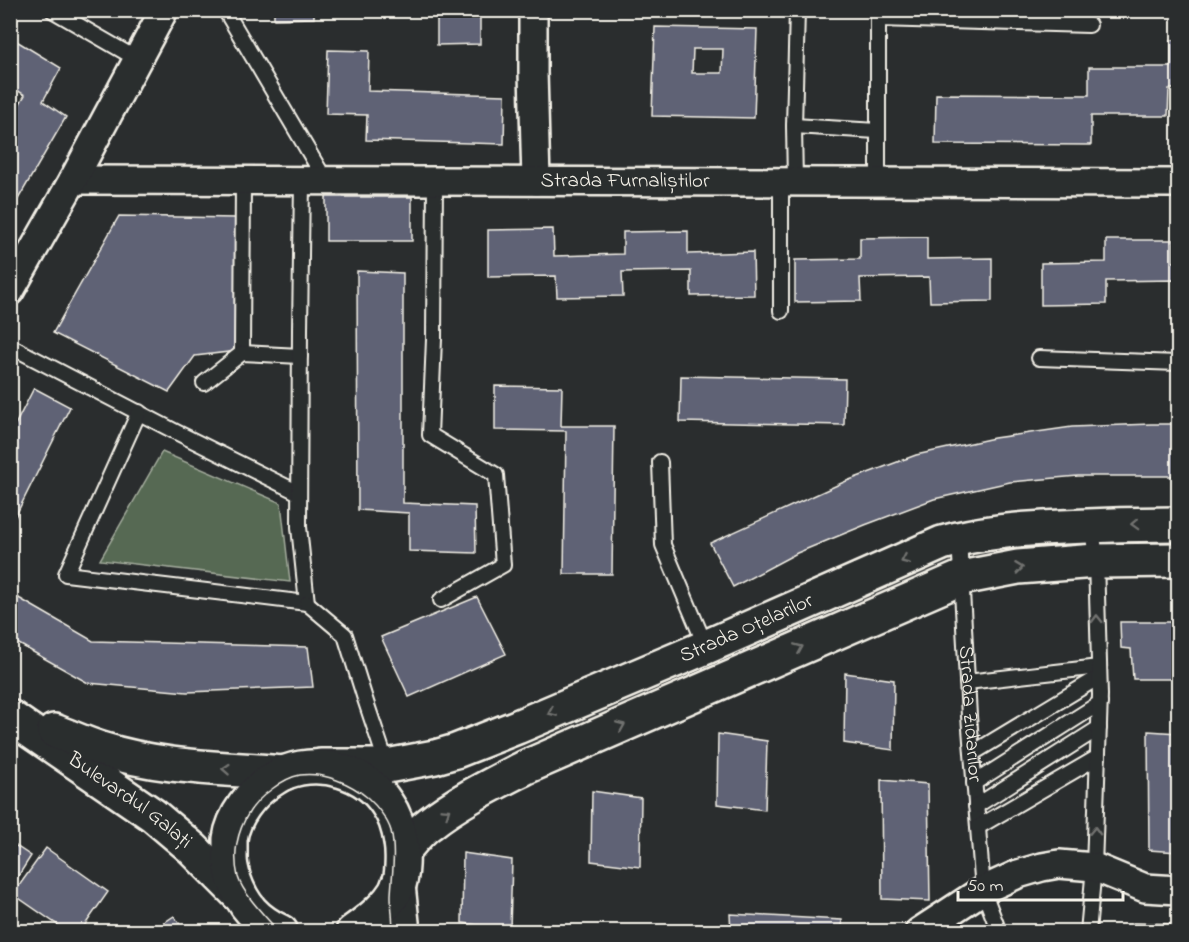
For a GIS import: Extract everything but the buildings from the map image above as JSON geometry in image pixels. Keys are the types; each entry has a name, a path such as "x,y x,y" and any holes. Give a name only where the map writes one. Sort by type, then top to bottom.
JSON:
{"main road":[{"name":"Strada Oțelarilor","path":"321,766 387,766 456,751 706,647 942,543 959,538 1020,529 1179,524"},
{"name":"Strada Oțelarilor","path":"403,851 427,825 451,808 526,767 961,578 1018,567 1096,561 1179,560"},
{"name":"Bulevardul Galați","path":"10,715 101,749 147,760 284,772"},
{"name":"Bulevardul Galați","path":"10,715 153,815 192,848 239,894"},
{"path":"273,929 251,912 239,894 230,867 230,837 240,810 259,788 284,772 321,766 346,771 369,784 386,802 398,825 403,851 398,885 404,932"},
{"path":"353,932 378,914 398,885"}],"street":[{"path":"10,291 73,180 164,10"},
{"path":"533,10 536,181"},
{"name":"Strada Furnaliștilor","path":"73,180 1179,183"},
{"path":"919,932 982,890 1018,874 1059,864 1094,867 1145,888 1179,890"}],"lane":[{"path":"52,10 137,59"},
{"path":"225,10 314,181 300,356 299,527 307,603"},
{"path":"781,311 788,182 794,126 797,10"},
{"path":"878,182 878,15 1089,25"},
{"path":"794,126 877,131"},
{"path":"242,353 243,181"},
{"path":"435,181 434,339 430,435 496,475 503,565 441,600"},
{"path":"10,346 299,493"},
{"path":"204,383 242,353 300,356"},
{"path":"1039,358 1179,363"},
{"path":"139,412 66,574 307,603 345,635 387,766"},
{"path":"660,462 663,544 706,647"},
{"path":"1088,932 1094,867 1100,703 1096,561 1092,526"},
{"name":"Strada Zidarilor","path":"959,538 982,890 999,932"},
{"path":"967,682 1099,672"},
{"path":"973,753 1099,672"},
{"path":"974,783 1100,703"},
{"path":"976,806 1099,728"},
{"path":"978,827 1098,757"}],"green space":[{"path":"162,452 281,503 290,582 100,560"}],"tram line":[{"path":"279,932 256,906 241,884 238,877 236,852 241,827 254,806 279,784 300,775 318,775 336,780 361,793 382,813 391,831 393,847 391,895 393,932"}]}
